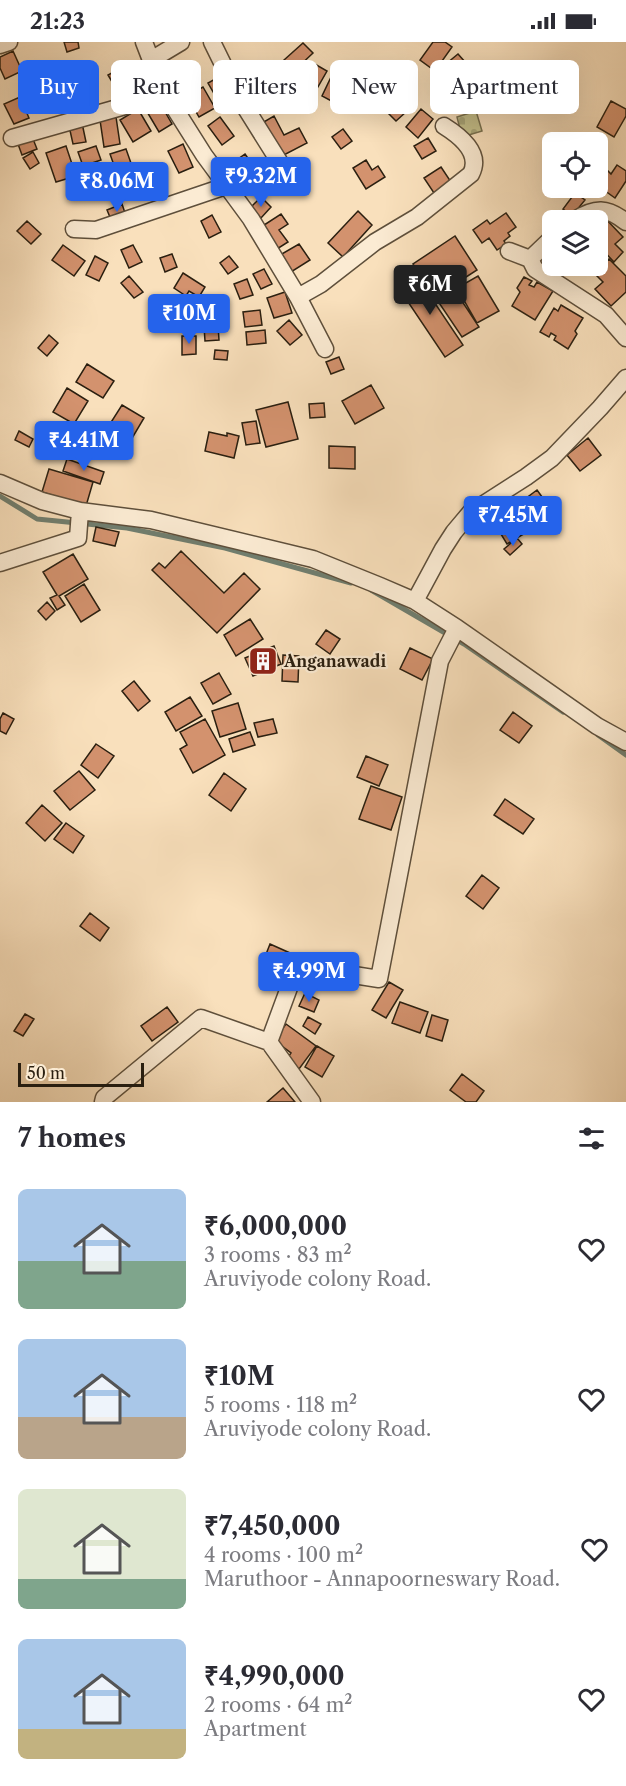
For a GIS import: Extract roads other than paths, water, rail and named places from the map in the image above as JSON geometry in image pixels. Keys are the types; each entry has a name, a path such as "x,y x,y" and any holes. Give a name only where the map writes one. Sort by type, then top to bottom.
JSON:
{"street":[{"path":"0,45 9,42"},
{"path":"144,42 150,60 181,42"},
{"path":"212,42 240,99 287,174"},
{"path":"12,138 111,110"},
{"path":"179,114 204,155 251,219 298,297 325,349"},
{"path":"298,297 321,284 375,242 417,217 471,174 474,162 470,151 458,135 444,126"},
{"path":"74,229 96,230 226,186"},
{"path":"608,212 626,222"},
{"path":"530,259 542,248"},
{"path":"509,251 530,259 534,269 606,315 626,338"},
{"path":"415,601 443,549 470,513 552,458 626,378"},
{"path":"0,483 42,501 80,511 151,520 313,559 415,601 597,726 626,742"},
{"path":"0,564 78,538 80,511"},
{"path":"269,1042 297,966 379,978 440,661 457,628"},
{"path":"103,1102 104,1098 201,1017 269,1042 312,1102"}],"waterway":[{"path":"0,496 37,519 127,528 225,548 351,583"},
{"path":"371,590 464,644 563,712"},
{"path":"598,735 626,755"}],"place":[{"name":"Anganawadi","path":"263,661"}]}
